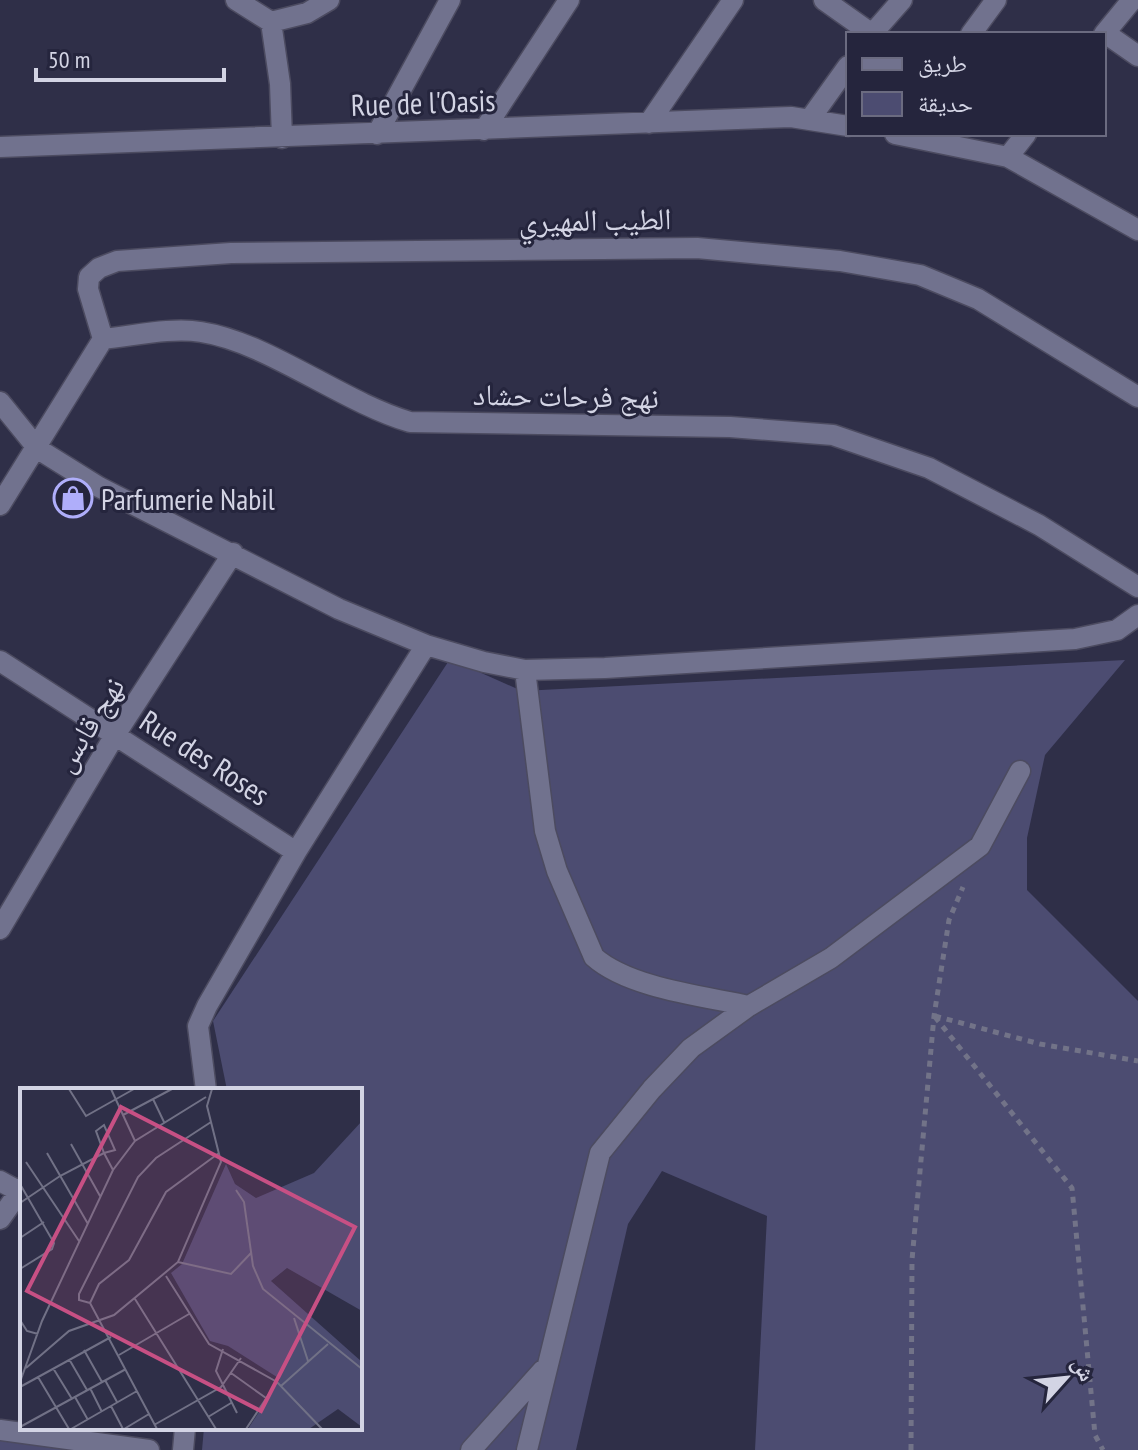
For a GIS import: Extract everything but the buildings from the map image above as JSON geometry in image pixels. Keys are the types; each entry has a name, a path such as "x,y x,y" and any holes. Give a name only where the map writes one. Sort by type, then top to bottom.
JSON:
{"street":[{"path":"236,0 271,22 307,13 329,0"},
{"path":"377,134 450,0"},
{"path":"484,130 569,0"},
{"path":"649,123 733,0"},
{"path":"824,0 869,32"},
{"path":"874,32 902,0"},
{"path":"972,32 996,0"},
{"path":"1106,32 1132,0"},
{"path":"271,22 280,84 282,138"},
{"path":"1106,35 1138,56"},
{"path":"810,119 846,69"},
{"name":"Rue de l'Oasis","path":"0,147 649,123 810,119 846,126"},
{"path":"905,136 1008,157 1138,230"},
{"path":"1008,157 1024,136"},
{"name":"الطيب المهيري","path":"103,339 88,289 89,277 99,268 117,261 231,253 697,248 840,261 920,275 978,299 1138,397"},
{"name":"نهج فرحات حشاد","path":"103,339 197,331 218,335 384,414 410,422 730,427 833,435 929,468 1039,525 1138,587"},
{"path":"0,505 38,449 103,339"},
{"path":"0,402 38,449 99,487 339,609 426,645 525,670 1075,639 1117,630 1138,615"},
{"name":"نهج قابس","path":"0,929 115,735 233,553"},
{"path":"206,1088 198,1026 296,852 426,645"},
{"name":"Rue des Roses","path":"0,661 296,852"},
{"path":"525,670 545,831 557,871 594,957 603,965 641,981 749,1006"},
{"path":"527,1450 600,1153 652,1089 691,1048 749,1006 811,972 980,846 1020,771"},
{"path":"0,1181 20,1191"},
{"path":"0,1219 20,1192"},
{"path":"471,1450 546,1367"},
{"path":"0,1430 79,1434 149,1450"},
{"path":"183,1450 185,1430"}],"path":[{"path":"911,1450 912,1260 934,1016 949,920 965,883"},
{"path":"934,1016 1040,1044 1138,1061"},
{"path":"934,1016 1072,1188 1095,1435 1103,1450"}],"green space":[{"path":"450,659 522,691 1125,660 1045,755 1027,838 1027,890 1138,1001 1138,1450 755,1450 767,1216 662,1171 628,1224 576,1450 202,1450 204,1430 362,1430 362,1088 227,1088 213,1021"},
{"path":"0,1440 90,1450 0,1450"}],"place":[{"name":"Parfumerie Nabil","path":"73,498"}]}
